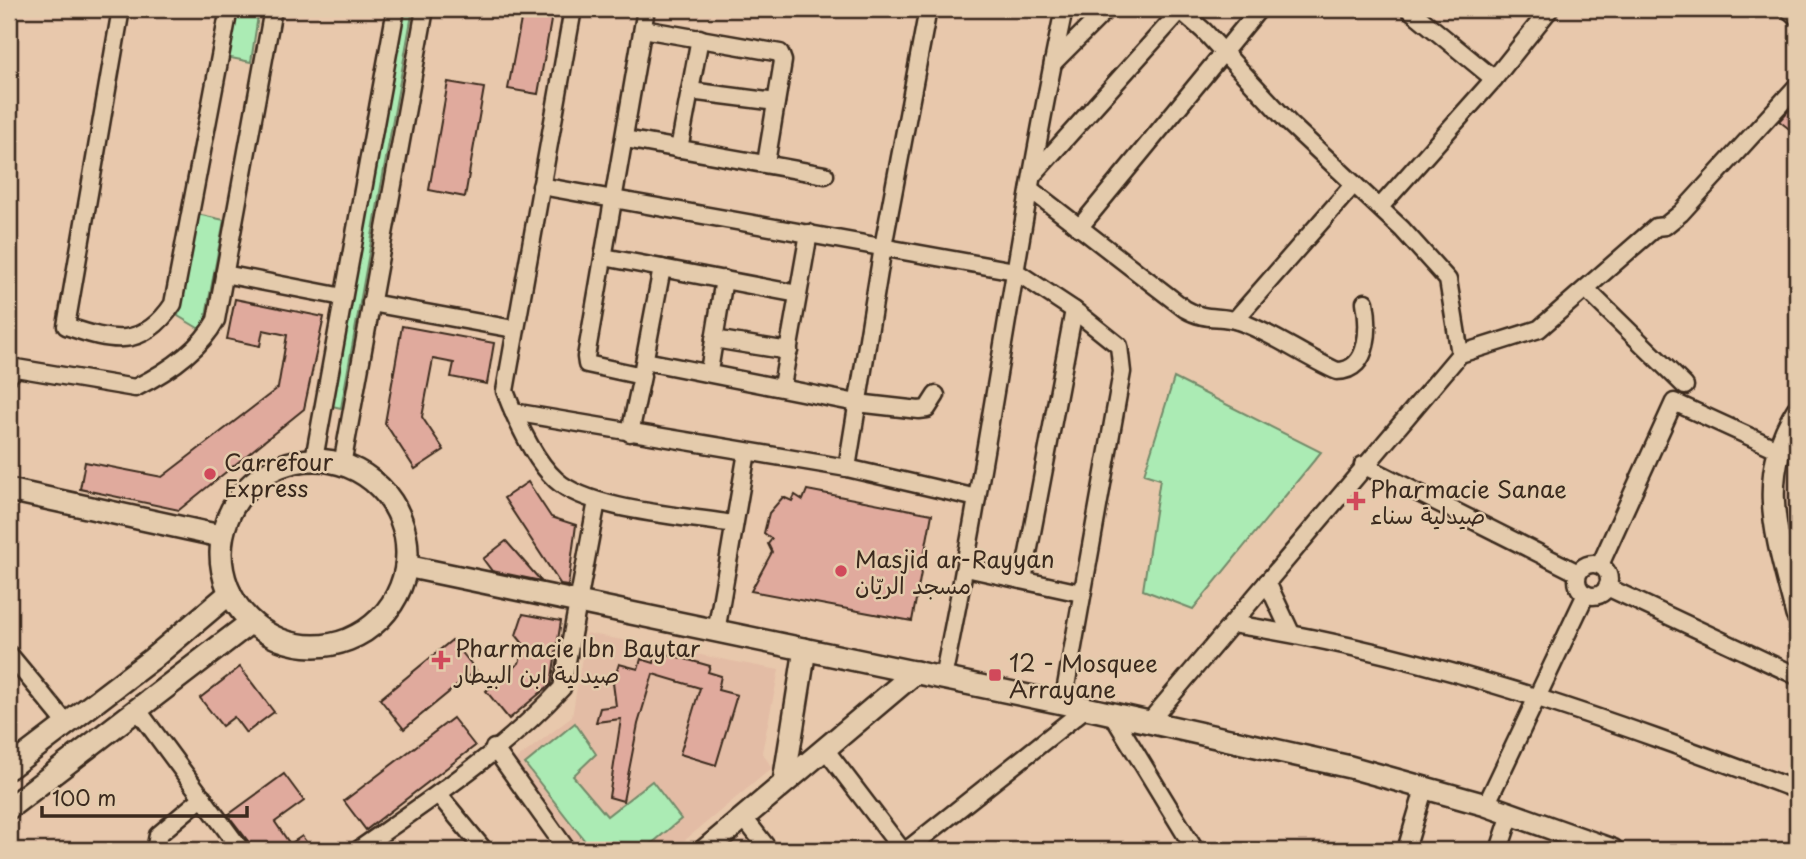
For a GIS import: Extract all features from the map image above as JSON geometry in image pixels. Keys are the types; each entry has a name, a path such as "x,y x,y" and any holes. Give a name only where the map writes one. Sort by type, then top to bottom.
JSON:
{"street":[{"path":"121,9 66,326 115,339 134,339 164,318 173,304 229,9"},
{"path":"9,376 16,368 135,388 166,370 207,337 216,320 273,9"},
{"path":"314,459 396,9"},
{"path":"341,465 425,9"},
{"path":"573,9 505,378 505,391 513,412 556,480 580,496 733,524"},
{"path":"646,9 587,364 709,372 857,403 927,409 936,395"},
{"path":"847,468 883,247 928,9"},
{"path":"943,678 966,568 1015,271 1064,9"},
{"path":"1032,182 1180,9 1380,207 1448,281 1460,354"},
{"path":"1079,228 1259,9"},
{"path":"1409,9 1494,79"},
{"path":"1380,207 1494,79 1550,9"},
{"path":"1788,9 1797,18"},
{"path":"1053,64 1104,12"},
{"path":"643,29 780,52 783,61 766,163"},
{"path":"679,149 701,38"},
{"path":"1149,722 1363,465 1460,354 1529,335 1587,290 1657,227 1665,226 1681,213 1797,86"},
{"path":"690,91 776,102"},
{"path":"625,139 825,175"},
{"path":"1032,182 1079,228 1194,314 1207,319 1235,320 1341,372 1360,356 1368,338 1365,302"},
{"path":"1235,320 1354,184"},
{"path":"541,186 1015,271 1074,310 1119,346 1123,361 1063,703"},
{"path":"782,386 809,233"},
{"path":"604,257 797,294"},
{"path":"630,433 662,268"},
{"path":"224,274 343,297"},
{"path":"709,372 724,279"},
{"path":"1587,290 1685,386"},
{"path":"371,303 514,329"},
{"path":"1023,580 1074,310"},
{"path":"714,339 789,351"},
{"path":"1600,565 1674,402 1779,450"},
{"path":"1797,411 1786,429 1772,484 1773,517 1792,566 1797,615"},
{"path":"513,412 847,468 977,498"},
{"path":"716,632 747,452"},
{"path":"314,459 341,465 370,478 387,496 403,529 406,566 398,594 380,619 356,636 328,645 298,645 270,635 251,622 230,593 221,564 220,536 231,510 247,488 268,471 294,462 314,459"},
{"path":"1363,465 1578,573"},
{"path":"9,491 220,536"},
{"path":"358,850 438,794 544,707 562,688 597,501"},
{"path":"1578,573 1591,563 1600,565 1606,571 1607,587"},
{"path":"406,566 577,604 1063,703 1425,786 1612,850"},
{"path":"966,568 1081,593"},
{"path":"1578,573 1578,586 1586,594 1598,595 1607,587"},
{"path":"1267,582 1291,633"},
{"path":"1607,587 1797,676"},
{"path":"9,768 230,593"},
{"path":"1486,805 1586,594"},
{"path":"9,808 251,622"},
{"path":"1232,624 1291,633 1433,665 1539,696 1797,790"},
{"path":"784,782 805,649"},
{"path":"9,654 67,724"},
{"path":"705,850 916,672"},
{"path":"825,749 904,850 1086,708"},
{"path":"137,709 241,850"},
{"path":"1112,714 1195,850"},
{"path":"494,748 567,850"},
{"path":"1406,850 1425,786"},
{"path":"438,794 484,850"},
{"path":"151,847 158,835 204,797"},
{"path":"1499,850 1511,814"},
{"path":"744,818 769,850"}],"shaded area":[{"path":"586,633 779,670 762,752 772,768 673,850 580,850 513,762 572,717"}],"green space":[{"path":"235,9 259,9 251,62 226,57"},
{"path":"404,9 413,9 341,408 332,406"},
{"path":"197,214 224,220 203,331 178,316"},
{"path":"1174,378 1321,452 1193,609 1143,590 1160,479 1144,474"},
{"path":"575,723 596,754 573,776 607,816 652,781 681,819 644,850 592,850 525,764"}],"building":[{"path":"523,9 553,9 538,94 508,89"},
{"path":"448,82 484,88 465,197 429,190"},
{"path":"1792,107 1797,111 1797,135 1779,121"},
{"path":"235,299 324,317 304,409 179,510 80,489 85,462 162,477 278,388 287,335 263,330 260,346 227,339"},
{"path":"402,326 494,343 487,384 451,377 454,363 433,359 422,417 444,450 415,469 385,423"},
{"path":"528,482 551,517 576,525 568,586 561,585 504,498"},
{"name":"Masjid ar-Rayyan مسجد الريّان","path":"807,490 932,514 912,621 751,591 772,552 768,544 772,539 764,533 769,513 783,497 792,501 795,495 803,500"},
{"path":"506,541 541,581 492,571 483,559"},
{"path":"523,614 561,621 551,684 509,719 486,691 519,663 525,646 516,635"},
{"path":"452,640 476,670 404,729 380,699"},
{"path":"657,651 710,666 708,672 721,676 718,690 737,695 716,765 680,754 700,688 653,674 638,724 623,801 609,797 621,719 596,722 600,708 616,706 613,683 619,664 638,669 641,659 654,663"},
{"path":"240,667 274,712 246,733 234,717 222,726 200,698"},
{"path":"453,718 475,746 366,830 344,801"},
{"path":"284,774 304,801 275,822 290,844 302,836 312,850 255,850 228,815"}],"place":[{"name":"Carrefour Express","path":"210,474"},
{"name":"Pharmacie Sanae صيدلية سناء","path":"1356,501"},
{"name":"Masjid ar-Rayyan مسجد الريّان","path":"841,571"},
{"name":"Pharmacie Ibn Baytar صيدلية ابن البيطار","path":"441,660"},
{"name":"12 - Mosquee Arrayane","path":"995,675"}]}
